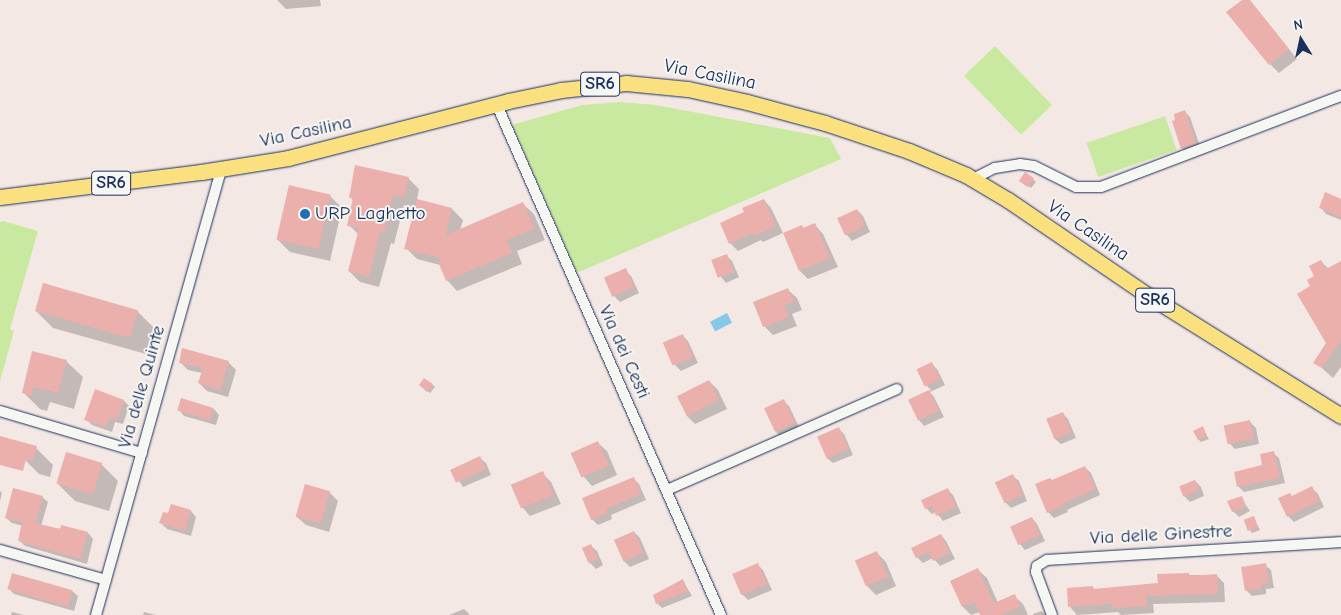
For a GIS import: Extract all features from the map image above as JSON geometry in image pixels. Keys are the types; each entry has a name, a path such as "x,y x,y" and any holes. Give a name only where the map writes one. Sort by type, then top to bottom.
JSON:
{"main road":[{"name":"Via Casilina","path":"0,197 221,169 341,146 551,91 599,84 636,83 676,87 747,102 825,123 915,154 973,179 1146,294 1341,416"}],"street":[{"path":"973,179 995,168 1020,164 1034,166 1076,187 1100,187 1341,96"},
{"name":"Via dei Cesti","path":"496,104 722,615"},
{"name":"Via delle Quinte","path":"96,615 221,169"},
{"path":"667,490 898,389"},
{"path":"0,411 142,453"},
{"name":"Via delle Ginestre","path":"1052,615 1036,572 1037,566 1047,560 1341,542"},
{"path":"0,550 106,580"}],"green space":[{"path":"995,46 1052,105 1021,135 964,76"},
{"path":"620,102 656,105 830,138 841,159 579,272 576,271 512,125 582,105"},
{"path":"1165,116 1177,150 1098,177 1087,143"},
{"path":"3,221 38,231 10,329 14,331 0,381 0,222"}],"water":[{"path":"727,313 732,323 715,331 710,322"}],"building":[{"path":"1242,0 1250,0 1289,49 1269,65 1226,12"},
{"path":"1185,110 1196,144 1181,149 1172,121 1175,120 1174,114"},
{"path":"355,165 409,177 404,197 393,195 384,233 380,232 369,277 348,271 359,228 347,226 353,198 349,198"},
{"path":"1025,172 1034,178 1028,187 1019,181"},
{"name":"URP Laghetto","path":"289,185 331,195 318,249 276,240"},
{"path":"1325,192 1341,199 1341,217 1319,208"},
{"path":"417,199 452,208 446,235 523,202 535,229 507,240 512,253 446,281 439,264 440,258 404,249"},
{"path":"764,199 776,226 754,236 753,233 729,244 720,223 744,212 742,208"},
{"path":"857,209 865,226 845,236 837,218"},
{"path":"815,223 830,258 799,271 783,233 802,225 803,228"},
{"path":"727,254 734,272 718,278 711,260"},
{"path":"1321,260 1326,269 1341,261 1341,340 1322,368 1313,363 1326,343 1297,294 1310,286 1307,280 1314,276 1309,266"},
{"path":"626,268 634,287 612,297 604,277"},
{"path":"43,283 138,310 130,338 35,311"},
{"path":"788,288 794,302 784,305 789,317 763,327 753,302"},
{"path":"683,334 693,357 673,366 663,343"},
{"path":"182,348 229,361 220,390 198,383 203,368 179,363"},
{"path":"32,351 67,360 58,393 34,387 31,396 22,393"},
{"path":"932,362 940,379 925,386 917,369"},
{"path":"424,378 433,384 427,392 419,385"},
{"path":"709,380 719,400 687,416 677,396"},
{"path":"95,389 124,400 117,420 110,417 106,427 84,420"},
{"path":"929,390 939,411 918,421 908,400"},
{"path":"181,398 214,408 210,420 177,410"},
{"path":"784,399 795,423 775,432 764,408"},
{"path":"1063,412 1071,432 1055,439 1046,419"},
{"path":"1250,420 1254,439 1228,444 1224,426"},
{"path":"1203,426 1207,436 1198,440 1193,431"},
{"path":"839,427 849,449 827,459 817,437"},
{"path":"0,436 37,446 33,461 26,459 23,471 0,465"},
{"path":"598,441 609,466 582,478 571,453"},
{"path":"1274,451 1280,478 1237,487 1234,472 1262,465 1260,454"},
{"path":"66,452 102,463 93,495 56,484"},
{"path":"480,456 486,469 456,483 450,470"},
{"path":"1085,466 1096,489 1047,513 1035,484 1050,478 1052,480"},
{"path":"543,471 553,495 521,509 511,485"},
{"path":"1013,474 1023,495 1005,503 995,482"},
{"path":"634,477 641,494 606,509 608,513 591,520 582,498"},
{"path":"1195,480 1199,490 1183,497 1179,486"},
{"path":"305,484 330,491 321,524 296,517"},
{"path":"1312,486 1319,501 1287,517 1278,498 1290,493 1292,496"},
{"path":"13,488 43,496 35,523 60,529 61,525 88,532 81,559 18,541 22,522 5,518"},
{"path":"948,488 956,507 936,516 932,506 925,509 921,500"},
{"path":"1242,496 1246,506 1232,512 1227,501"},
{"path":"171,504 191,510 185,531 159,523 163,512 168,513"},
{"path":"1254,516 1258,527 1248,531 1244,520"},
{"path":"1032,517 1040,535 1018,545 1010,527"},
{"path":"634,531 644,553 624,562 614,540"},
{"path":"941,534 950,553 933,561 929,552 916,558 911,548"},
{"path":"591,544 598,560 589,564 582,548"},
{"path":"877,551 888,577 866,586 855,560"},
{"path":"758,563 767,584 741,595 732,574"},
{"path":"1266,563 1269,583 1261,584 1261,589 1245,591 1241,567"},
{"path":"978,568 994,603 1015,594 1020,607 1000,615 980,615 975,602 962,607 950,581"},
{"path":"12,573 73,590 68,607 7,589"},
{"path":"1189,573 1189,576 1217,574 1218,594 1146,596 1147,606 1113,608 1112,604 1068,607 1067,588 1093,586 1093,589 1158,583 1157,574"},
{"path":"683,579 688,591 656,604 653,595"}],"place":[{"name":"URP Laghetto","path":"305,214"}]}
